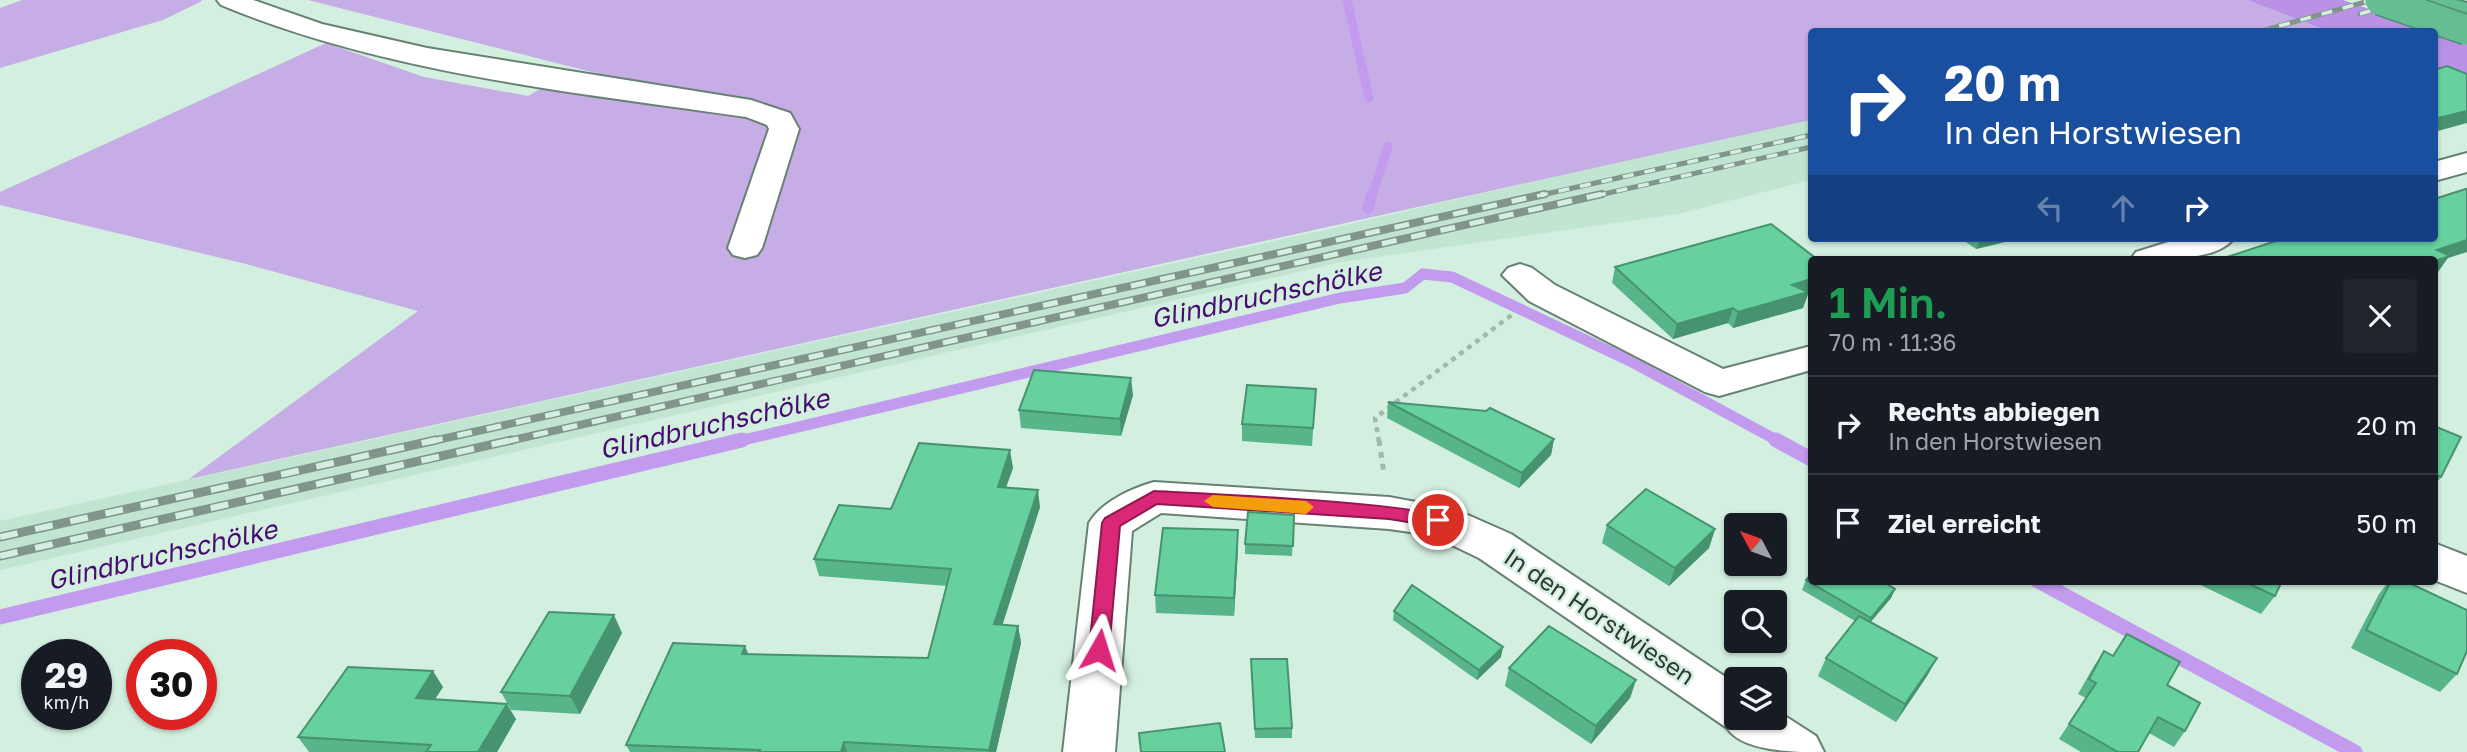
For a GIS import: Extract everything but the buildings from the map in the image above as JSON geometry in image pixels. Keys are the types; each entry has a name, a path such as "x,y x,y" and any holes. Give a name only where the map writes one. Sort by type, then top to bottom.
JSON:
{"highway":[{"path":"2380,0 2467,30"},
{"path":"2431,0 2467,12"}],"street":[{"path":"230,0 259,13 383,48 553,81 751,109 780,119 784,128 745,248"},
{"path":"2438,171 2467,162"},
{"path":"2158,256 2204,242"},
{"path":"1520,275 1542,293 1719,383 1808,359"},
{"name":"In den Horstwiesen","path":"1088,752 1111,523 1154,497 1389,513 1438,520 1494,546 1724,702"},
{"path":"2438,562 2467,576"},
{"path":"1765,730 1798,752"}],"path":[{"path":"1389,513 1375,418 1504,319"}],"shaded area":[{"path":"22,0 202,1 163,20 0,68 0,8"},
{"path":"308,0 2247,0 2320,28 1808,28 1808,121 189,479 418,311 246,264 0,205 0,192 326,43 424,77 528,96 547,85 746,111"},
{"path":"2247,0 2343,0 2424,28 2320,28"},
{"path":"2438,33 2467,44 2467,82 2438,71"},
{"path":"1808,118 1808,181 1678,214 1342,262 0,570 0,521 1324,230"}],"waterway":[{"name":"Glindbruchschölke","path":"1347,0 1369,98"},
{"name":"Glindbruchschölke","path":"1372,196 1388,146"},
{"name":"Glindbruchschölke","path":"1368,208 1372,194"},
{"name":"Glindbruchschölke","path":"735,442 1340,298 1405,288 1423,274 1452,277 1630,361 1780,442"},
{"name":"Glindbruchschölke","path":"0,617 742,440"},
{"path":"1776,440 1808,457"},
{"path":"2045,585 2355,752"}],"railway":[{"path":"2272,28 2372,0"},
{"path":"2360,14 2406,0"},
{"path":"1537,196 1808,136"},
{"path":"1595,196 1808,148"},
{"path":"428,442 1545,194"},
{"path":"504,442 1602,194"},
{"path":"0,537 436,440"},
{"path":"0,556 512,440"}],"slow traffic":[{"path":"1213,501 1306,507"}],"route":[{"path":"1099,650 1111,523 1154,497 1389,513 1438,520"}]}
